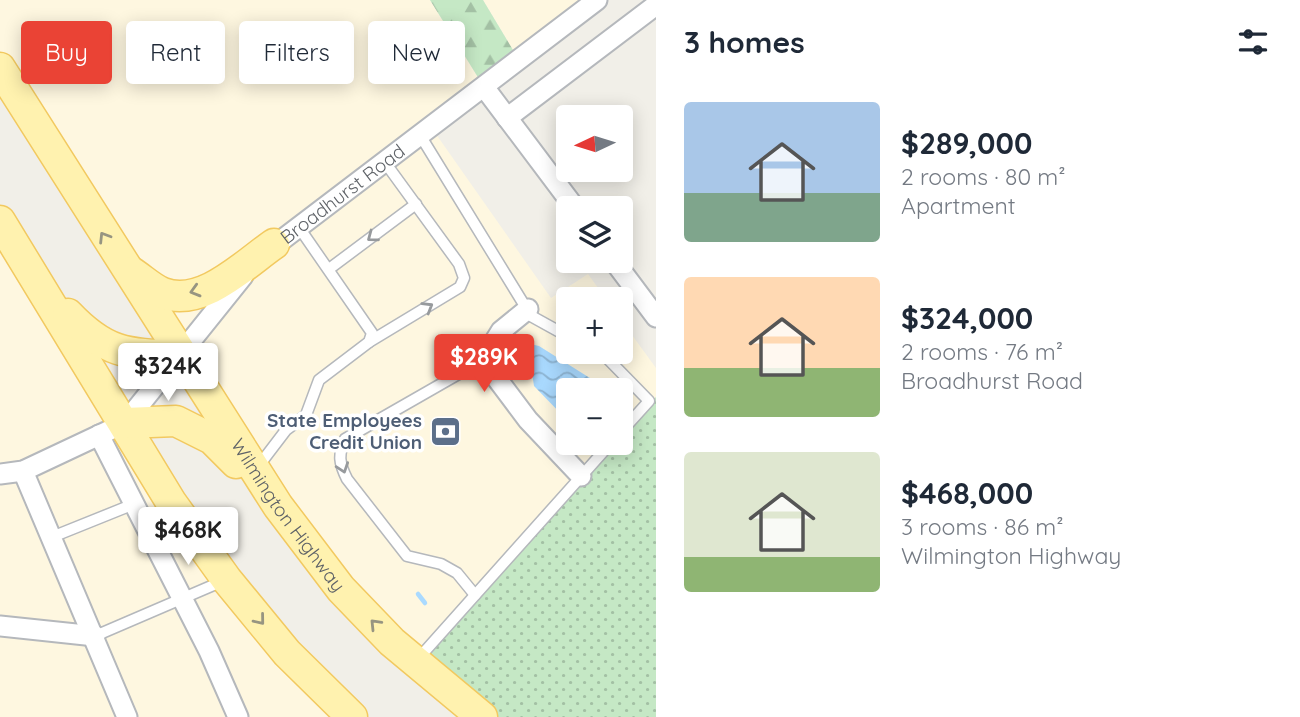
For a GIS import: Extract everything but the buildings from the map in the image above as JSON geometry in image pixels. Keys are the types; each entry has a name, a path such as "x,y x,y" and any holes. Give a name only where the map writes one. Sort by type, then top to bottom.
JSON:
{"main road":[{"name":"Wilmington Highway","path":"0,68 180,356 278,506 341,589 415,662 482,717"},
{"path":"0,221 32,274 112,429 171,502 227,580 287,653 352,717"},
{"path":"123,266 164,293 190,295 218,284 274,244"},
{"path":"32,274 89,337 116,351 180,356"},
{"path":"112,429 176,421 212,439 278,506"}],"street":[{"name":"Broadhurst Road","path":"112,429 180,356 235,285 274,244 597,0"},
{"path":"507,118 656,5"},
{"path":"484,87 566,196"},
{"path":"623,273 656,317"},
{"path":"527,309 501,331 484,360 528,420 581,476"},
{"path":"0,474 23,471 112,429 134,504 238,717"},
{"path":"23,471 127,717"},
{"path":"0,626 95,636"}],"lane":[{"path":"420,135 531,316 556,330"},
{"path":"254,471 275,441 306,415 319,380 369,342 460,287 464,278 459,264 384,161"},
{"path":"329,269 416,204"},
{"path":"298,226 372,332 369,342"},
{"path":"475,595 457,573 441,564 407,556 347,479 340,464 339,452 345,439 484,360"},
{"path":"613,364 627,378"},
{"path":"633,385 649,401 633,419"},
{"path":"415,662 600,455"},
{"path":"52,537 134,504"},
{"path":"95,636 227,580"}],"shaded area":[{"path":"0,0 430,0 443,21 368,21 368,84 465,84 465,56 484,87 431,127 551,298 556,295 556,364 633,364 633,336 656,368 656,397 633,420 633,378 556,378 556,455 600,455 415,662 341,589 0,68"},
{"path":"483,0 597,0 519,60"},
{"path":"0,221 171,502 352,717 0,717"},
{"path":"588,274 597,287 568,287"}],"green space":[{"path":"430,0 483,0 519,60 484,87 465,56 465,21 443,21"},
{"path":"656,397 656,717 482,717 415,662 600,455 633,455 633,420"}],"water":[{"path":"526,343 539,346 556,357 556,364 568,364 590,378 556,378 556,409 534,386 532,373 522,366 518,355"}],"waterway":[{"path":"418,594 425,603"}],"place":[{"name":"State Employees Credit Union","path":"445,431"}]}
